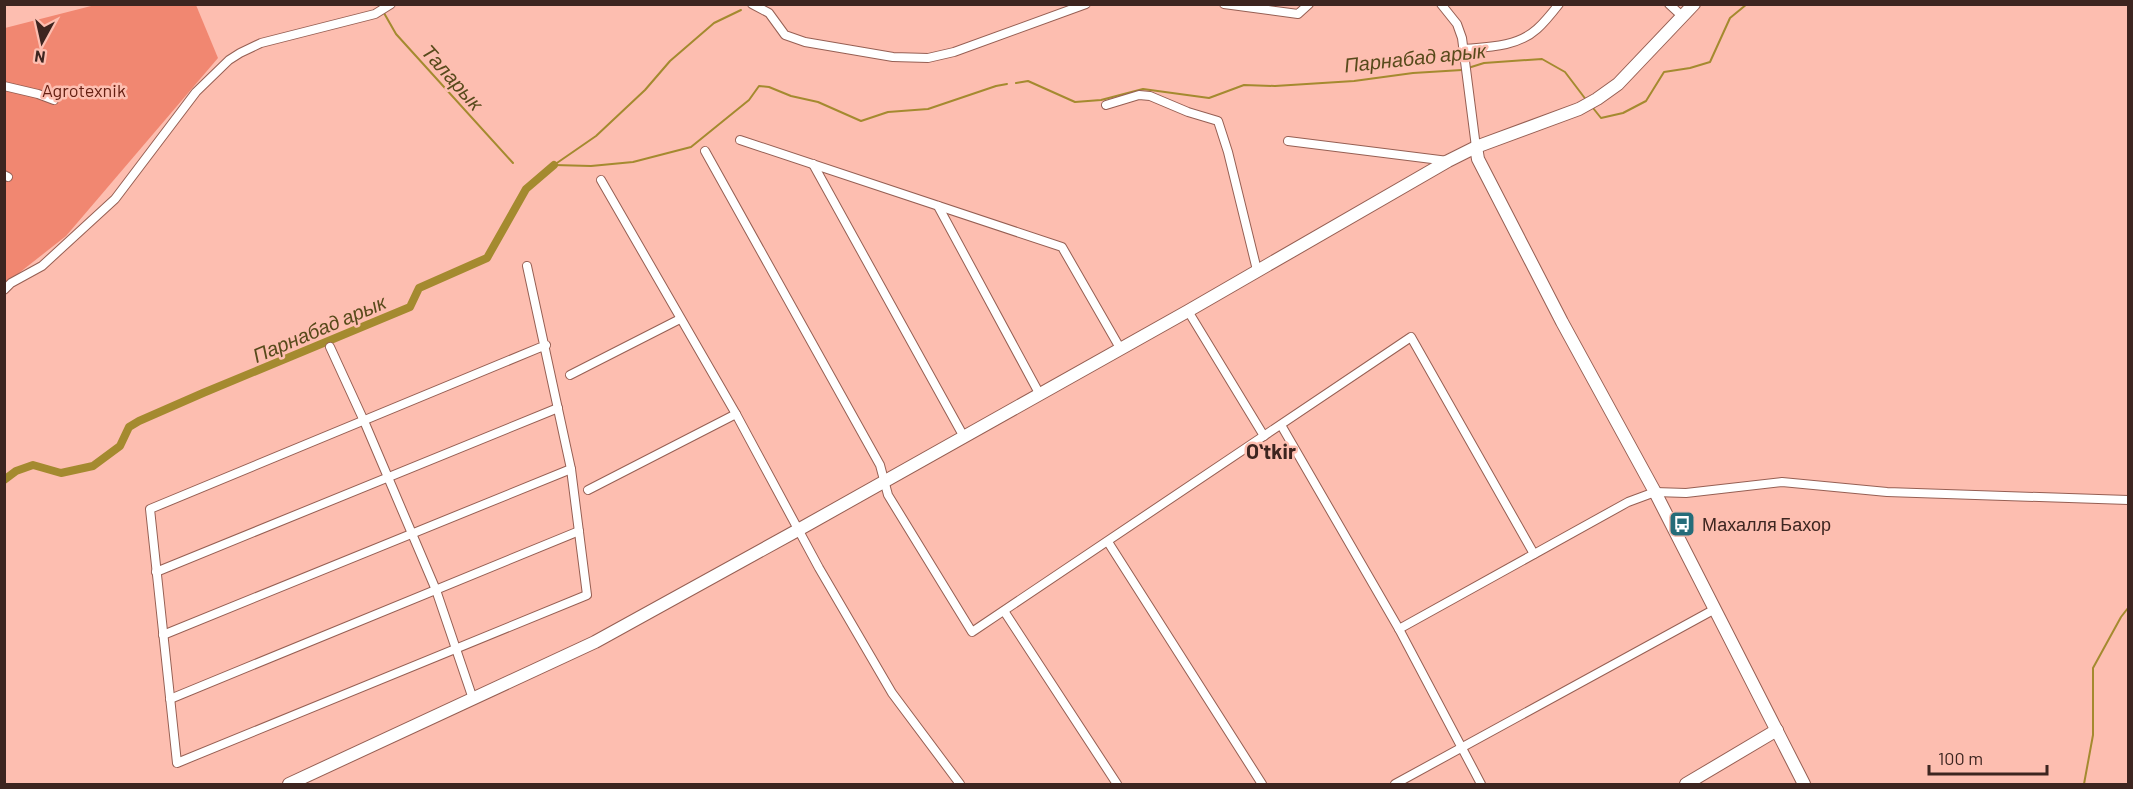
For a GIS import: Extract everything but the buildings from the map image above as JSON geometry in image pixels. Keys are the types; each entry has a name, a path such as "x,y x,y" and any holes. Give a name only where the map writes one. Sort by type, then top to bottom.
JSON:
{"street":[{"path":"752,4 769,14 784,35 805,42 893,57 928,58 978,44 1086,4"},
{"path":"1224,4 1298,14 1309,4"},
{"path":"1442,4 1457,24 1462,38 1478,159 1562,322 1656,492 1804,784"},
{"path":"1463,49 1501,46 1527,36 1540,26 1559,4"},
{"path":"1669,4 1682,16"},
{"path":"290,784 595,642 1188,311 1448,161 1476,147 1579,109 1597,99 1618,84 1694,4"},
{"path":"4,290 11,283 42,266 115,199 196,92 229,60 261,43 375,14 389,6"},
{"path":"4,86 54,100"},
{"path":"1106,105 1139,95 1150,96 1188,112 1218,121 1228,152 1257,270"},
{"path":"740,140 1062,247 1120,348"},
{"path":"1288,141 1448,161"},
{"path":"705,151 880,465 888,495 972,632 1411,337 1534,554"},
{"path":"813,164 964,437"},
{"path":"601,180 736,414 798,530 892,693 960,784"},
{"path":"938,206 1040,393"},
{"path":"527,266 546,345 571,469 587,595 177,763 150,509 546,345"},
{"path":"1188,311 1264,436"},
{"path":"570,375 680,319"},
{"path":"330,347 436,590 473,699"},
{"path":"156,572 558,408"},
{"path":"588,490 736,414"},
{"path":"1281,425 1400,628 1481,784"},
{"path":"163,635 571,469"},
{"path":"1400,628 1628,502 1656,492 1686,493 1782,482 1887,492 2128,500"},
{"path":"170,699 579,531"},
{"path":"1108,542 1262,784"},
{"path":"1395,784 1715,609"},
{"path":"1004,611 1117,784"},
{"path":"1686,784 1777,730"}],"green space":[{"name":"Agrotexnik","path":"95,5 196,5 218,58 66,236 5,284 5,28"}],"waterway":[{"name":"Парнабад арык","path":"1593,108 1601,118 1623,113 1646,101 1664,72 1710,62 1730,18 1747,4"},
{"path":"554,165 596,136 645,90 670,61 714,23 741,10"},
{"name":"Таларык","path":"384,13 396,34 513,163"},
{"name":"Парнабад арык","path":"1468,68 1484,63 1542,59 1565,72 1587,101"},
{"name":"Парнабад арык","path":"1016,83 1028,81 1075,102 1101,100 1143,89 1209,98 1244,85 1275,86 1354,81 1413,73 1462,70"},
{"name":"Парнабад арык","path":"554,165 591,166 633,162 691,147 749,100 759,86 818,102 861,121 888,112 928,109 1007,84"},
{"name":"Парнабад арык","path":"4,480 16,471 33,465 61,473 93,466 120,446 129,427 139,421 410,307 419,288 487,258 526,189 554,165"},
{"path":"2084,784 2093,735 2093,668 2128,608"}],"place":[{"name":"Махалля Бахор","path":"1682,524"}],"district":[{"name":"Oʻtkir","path":"1271,450"}]}
